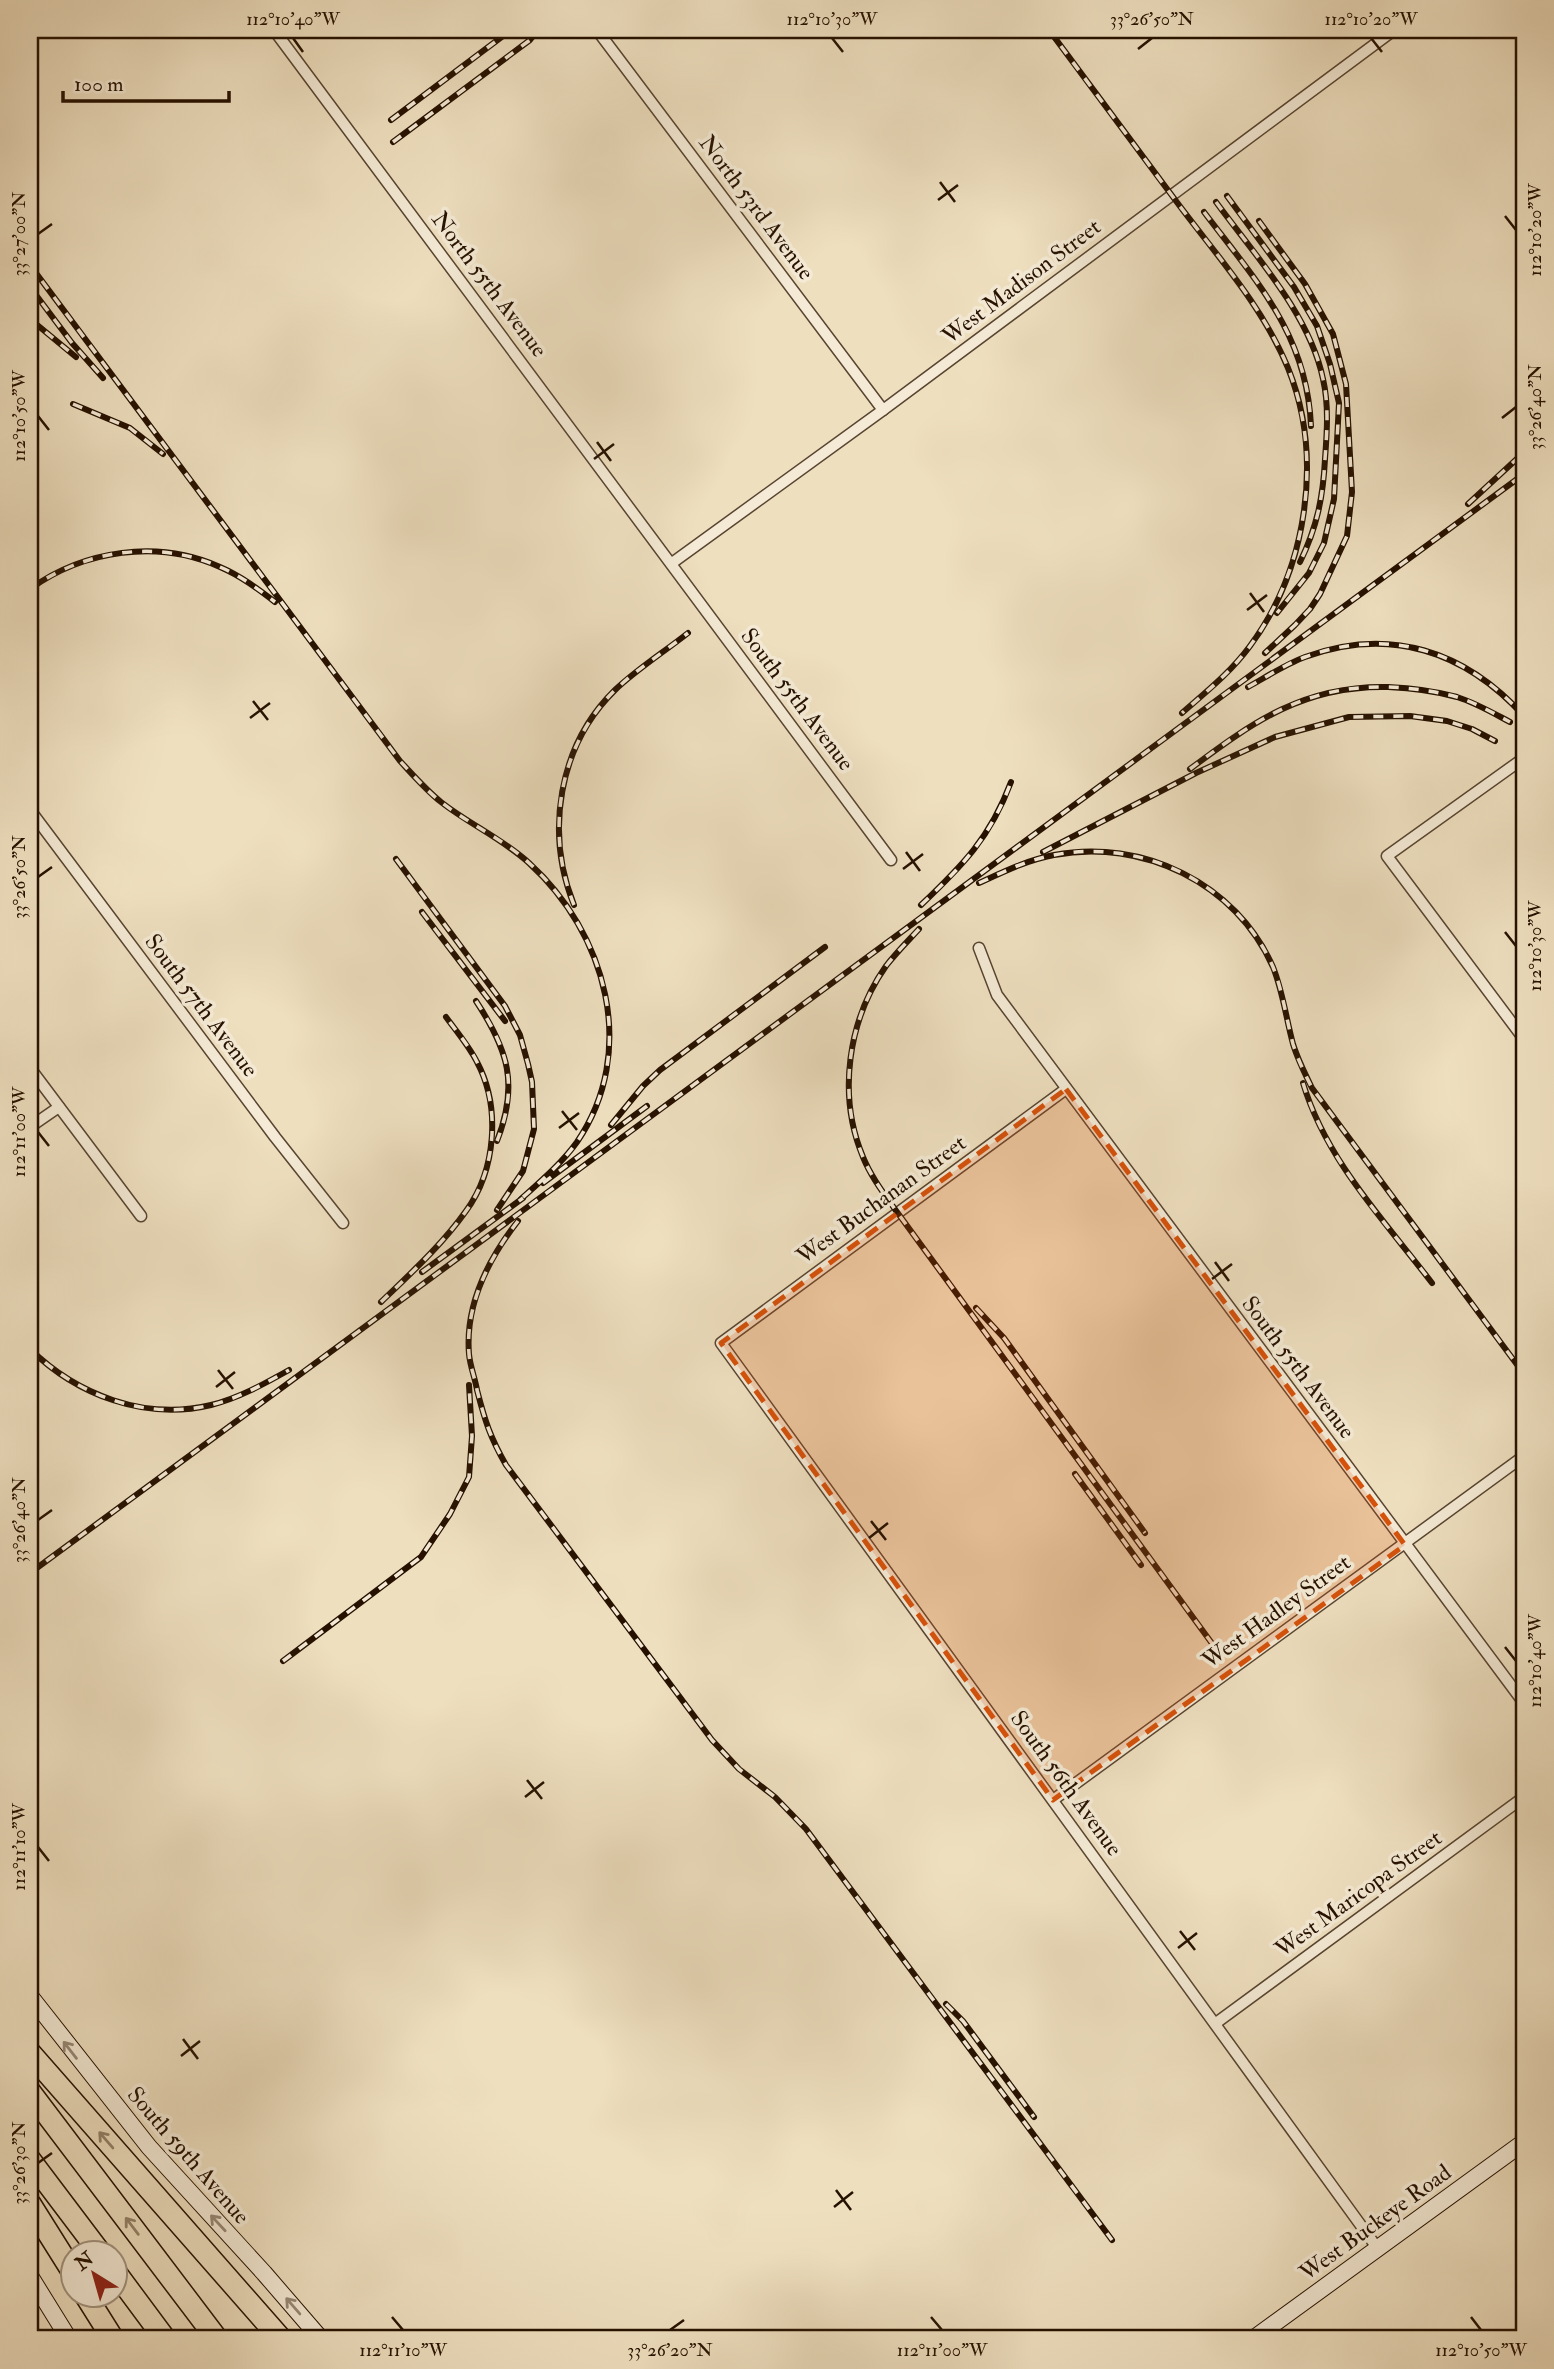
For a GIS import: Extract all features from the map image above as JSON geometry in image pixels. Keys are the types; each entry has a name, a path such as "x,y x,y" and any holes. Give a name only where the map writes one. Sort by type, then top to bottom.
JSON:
{"highway":[{"path":"30,2053 281,2339"},
{"path":"30,2092 217,2339"},
{"path":"30,2160 91,2240"},
{"path":"30,2204 60,2252"},
{"path":"130,2292 165,2339"},
{"path":"95,2310 113,2339"}],"main road":[{"name":"South 59th Avenue","path":"30,1996 149,2147 321,2339"},
{"name":"West Buckeye Road","path":"1253,2339 1524,2142"},
{"path":"30,2276 69,2339"}],"street":[{"name":"North 55th Avenue","path":"274,30 672,563"},
{"name":"North 53rd Avenue","path":"597,30 883,410"},
{"name":"West Madison Street","path":"672,563 883,410 1394,30"},
{"name":"South 55th Avenue","path":"672,563 891,860"},
{"path":"1524,758 1387,856 1524,1038"},
{"name":"South 57th Avenue","path":"30,810 275,1137 343,1223"},
{"name":"South 55th Avenue","path":"979,947 997,995 1524,1703"},
{"path":"30,1068 141,1216"},
{"name":"West Buchanan Street","path":"721,1343 1066,1089"},
{"path":"30,1128 59,1107"},
{"name":"South 56th Avenue","path":"721,1343 1378,2249"},
{"name":"West Hadley Street","path":"1053,1800 1524,1457"},
{"name":"West Maricopa Street","path":"1216,2024 1524,1797"}],"highlighted area":[{"path":"1066,1089 1405,1545 1053,1800 721,1343"}],"railway":[{"path":"391,120 511,30"},
{"path":"393,142 530,40 538,30"},
{"path":"1049,30 1253,303 1278,346 1299,402 1307,475 1297,548 1285,583 1269,616 1243,655 1182,713"},
{"path":"1227,196 1294,287 1317,326 1339,403 1334,499 1324,543 1309,573 1277,613"},
{"path":"1216,202 1293,309 1316,355 1323,379 1327,419 1323,487 1315,524 1300,562"},
{"path":"1204,212 1260,286 1289,336 1300,363 1311,426"},
{"path":"1259,221 1305,284 1333,334 1346,384 1352,492 1347,536 1320,594 1310,609 1265,653"},
{"path":"30,265 400,761 441,802 529,863 556,891 578,923 594,958 605,995 609,1032 606,1070 596,1107 577,1142 558,1165 521,1199"},
{"path":"30,287 72,343 103,378"},
{"path":"30,319 76,357"},
{"path":"73,404 130,428 163,454"},
{"path":"1468,504 1520,456 1524,448"},
{"path":"30,1573 1524,474"},
{"path":"30,589 74,565 122,553 147,551 196,558 220,567 275,602"},
{"path":"574,905 560,849 559,820 569,764 580,737 615,690 688,633"},
{"path":"1248,687 1298,660 1336,648 1367,644 1396,645 1424,650 1477,675 1524,716"},
{"path":"1190,769 1236,736 1282,709 1331,692 1358,688 1397,687 1449,695 1471,702 1510,722"},
{"path":"1043,852 1196,773 1275,737 1349,717 1410,716 1447,721 1472,729 1495,741"},
{"path":"921,905 974,849 994,819 1011,782"},
{"path":"979,883 1044,857 1087,851 1120,854 1152,861 1183,873 1211,890 1236,912 1257,937 1273,967 1293,1044 1312,1088 1524,1374"},
{"path":"396,859 505,1006 520,1035 532,1082 534,1129 523,1171 497,1210"},
{"path":"422,912 505,1021"},
{"path":"919,929 886,966 873,987 855,1034 849,1084 850,1109 863,1157 874,1179 897,1212 1219,1653"},
{"path":"611,1125 660,1070 825,947"},
{"path":"476,1001 496,1036 507,1068 508,1102 497,1141"},
{"path":"381,1302 457,1224 476,1195 489,1158 492,1118 485,1080 470,1050 446,1017"},
{"path":"1303,1083 1313,1111 1341,1164 1432,1283"},
{"path":"543,1183 647,1106"},
{"path":"422,1272 523,1198"},
{"path":"518,1221 498,1250 481,1283 469,1336 470,1358 483,1411 506,1465 712,1740 739,1769 775,1797 806,1829 1112,2240"},
{"path":"976,1308 1004,1338 1145,1533"},
{"path":"30,1349 69,1379 91,1391 113,1400 161,1409 186,1409 221,1402 289,1370"},
{"path":"283,1661 421,1557 450,1514 469,1477 472,1436 469,1385"},
{"path":"1075,1474 1141,1565"},
{"path":"946,2004 963,2021 1034,2117"}]}
